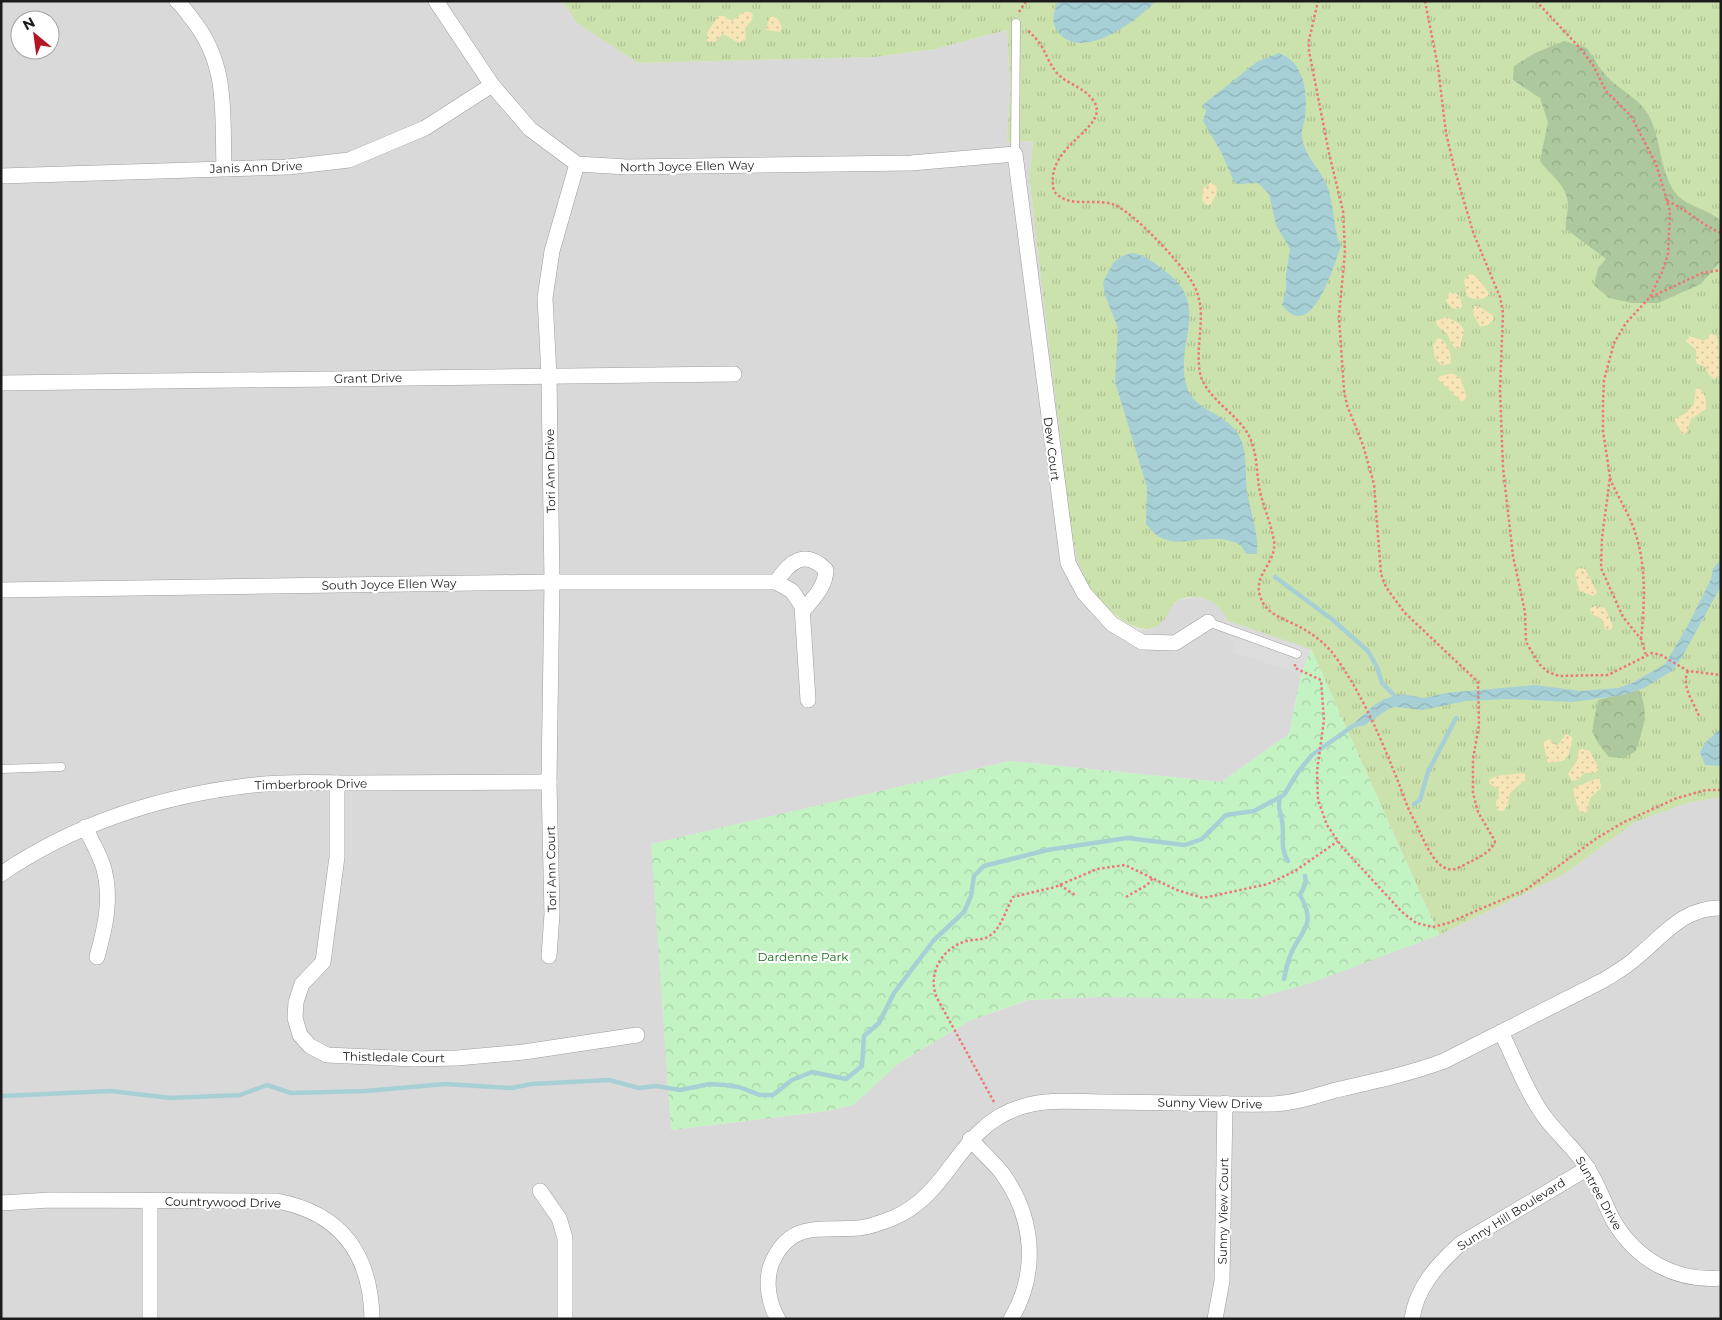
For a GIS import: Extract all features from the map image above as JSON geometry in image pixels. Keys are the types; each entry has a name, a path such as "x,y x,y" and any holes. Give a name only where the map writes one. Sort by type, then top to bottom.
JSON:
{"street":[{"path":"177,1 201,30 217,63 222,90 224,168"},
{"path":"436,1 492,85 530,129 577,164"},
{"name":"Janis Ann Drive","path":"1,176 288,167 349,160 426,128 492,85"},
{"name":"North Joyce Ellen Way","path":"577,164 627,167 911,163 1015,154"},
{"name":"Dew Court","path":"1015,154 1068,563 1084,593 1112,624 1142,642 1175,643 1208,622"},
{"name":"Tori Ann Drive","path":"549,782 552,582 545,298 552,251 577,164"},
{"name":"Grant Drive","path":"1,383 734,374"},
{"path":"803,611 820,591 825,581 826,570 817,562 807,558 791,563 776,582 792,591 802,606 808,700"},
{"name":"South Joyce Ellen Way","path":"1,590 552,582 776,582"},
{"name":"Timberbrook Drive","path":"1,874 29,856 85,827 141,808 198,793 265,784 549,782"},
{"name":"Tori Ann Court","path":"549,782 552,914 549,956"},
{"name":"Thistledale Court","path":"337,783 337,857 323,962 302,984 296,1002 295,1018 300,1035 310,1046 327,1055 414,1059 457,1058 524,1052 637,1035"},
{"path":"85,827 104,868 108,893 106,920 97,957"},
{"name":"Sunny View Drive","path":"778,1319 772,1309 768,1274 778,1250 787,1239 796,1234 819,1228 861,1228 894,1218 910,1209 937,1186 970,1140 987,1124 1020,1107 1062,1101 1293,1102 1421,1070 1501,1032 1623,968 1668,927 1703,911 1721,908"},
{"name":"Suntree Drive","path":"1501,1032 1544,1116 1588,1168 1613,1220 1624,1237 1643,1256 1671,1273 1705,1279 1721,1278"},
{"name":"Sunny View Court","path":"1215,1319 1222,1281 1225,1103"},
{"path":"970,1140 1002,1174 1026,1220 1030,1239 1028,1280 1011,1319"},
{"name":"Sunny Hill Boulevard","path":"1412,1319 1425,1283 1440,1263 1460,1244 1588,1168"},
{"path":"540,1191 559,1218 565,1238 565,1319"},
{"path":"150,1200 150,1319"},
{"name":"Countrywood Drive","path":"1,1203 150,1200 277,1201 299,1205 320,1215 337,1227 361,1258 368,1279 372,1319"}],"lane":[{"path":"1015,154 1016,23"},
{"path":"1208,622 1297,654"},
{"path":"1,769 61,767"}],"path":[{"path":"1016,23 1026,28 1041,43 1056,72 1087,94 1096,106 1097,114 1090,127 1061,153 1053,175 1054,191 1065,200 1098,202 1118,207 1177,262 1197,289 1202,315 1199,366 1201,376 1213,394 1240,422 1253,443 1261,495 1266,504 1274,543 1273,556 1259,578 1261,600 1275,616 1300,626 1328,647 1348,674 1392,767 1404,803 1431,854 1441,866 1456,869 1490,850 1495,840 1478,812 1473,793 1473,759 1479,725 1479,686 1473,676 1444,653 1404,612 1386,587 1381,574 1374,484 1365,452 1347,405 1344,390 1339,318 1346,251 1344,219 1309,51 1309,40 1318,1"},
{"path":"1425,1 1438,67 1444,126 1454,167 1473,232 1500,297 1503,313 1500,390 1503,468 1513,556 1525,612 1526,642 1539,664 1548,672 1558,676 1608,675 1646,655 1657,653 1688,671 1721,675"},
{"path":"1536,1 1580,48 1606,91 1631,116 1656,164 1670,211 1668,254 1650,297 1626,323 1614,343 1604,380 1602,431 1610,477 1632,523 1642,559 1644,616 1641,640"},
{"path":"1667,200 1681,207 1710,229 1721,233"},
{"path":"1650,297 1702,273 1721,270"},
{"path":"1610,477 1602,538 1601,568 1623,617 1641,640 1646,655"},
{"path":"1297,654 1295,668 1321,680 1324,720 1318,771 1318,800 1327,825 1338,841 1402,912 1416,923 1433,927 1448,923 1527,889 1597,838 1648,810 1706,790 1721,790"},
{"path":"1688,671 1684,679 1699,716"},
{"path":"1002,1116 933,988 933,974 950,948 967,941 980,940 991,934 1000,924 1012,898 1060,885 1097,869 1124,865 1177,890 1203,898 1268,884 1295,871 1338,841"},
{"path":"1126,897 1153,878"},
{"path":"1060,885 1075,895"}],"shaded area":[{"path":"1,1 562,1 577,23 638,63 875,57 935,49 1007,30 1010,88 1007,142 1033,141 1029,176 1074,546 1097,597 1115,616 1138,630 1152,629 1163,621 1169,609 1178,600 1195,597 1207,599 1221,607 1229,621 1311,649 1301,675 1289,734 1221,782 1010,761 652,844 671,1130 828,1111 852,1105 898,1064 969,1021 1029,1000 1099,997 1439,935 1563,875 1635,822 1687,803 1721,797 1721,1319 1,1319"},
{"path":"1228,622 1310,650 1300,674 1232,652 1235,642 1229,638"}],"green space":[{"path":"562,1 1721,1 1721,797 1687,803 1635,822 1563,875 1439,935 1311,649 1228,621 1220,608 1208,600 1194,597 1176,602 1158,626 1146,629 1134,626 1122,620 1106,607 1096,596 1082,572 1071,527 1029,176 1033,141 1007,142 1010,88 1007,30 935,49 875,57 638,63 577,23"},
{"path":"1564,41 1587,48 1607,76 1642,106 1653,125 1667,178 1678,196 1721,221 1720,262 1701,284 1658,303 1632,303 1609,298 1594,285 1598,268 1606,259 1566,229 1568,205 1565,192 1540,161 1548,122 1540,98 1513,80 1514,66 1535,53"},
{"name":"Dardenne Park","path":"1311,649 1439,935 1311,983 1254,999 1099,997 1028,1000 969,1021 898,1064 853,1105 828,1111 671,1130 651,844 1010,761 1221,782 1289,734 1301,675"},
{"path":"1639,690 1645,714 1636,751 1624,758 1609,757 1597,741 1593,730 1598,700"}],"sand":[{"path":"743,12 751,12 753,14 752,20 745,28 746,39 739,43 723,34 715,42 707,41 707,33 718,16 724,16 732,21"},
{"path":"772,16 778,19 782,27 780,32 766,30 769,18"},
{"path":"1211,182 1217,187 1216,195 1211,204 1207,205 1202,201 1203,189"},
{"path":"1470,274 1474,275 1489,294 1485,298 1479,299 1467,296 1464,280"},
{"path":"1450,292 1456,293 1461,299 1462,307 1459,309 1452,308 1448,304 1446,299"},
{"path":"1474,306 1478,306 1491,314 1494,319 1488,325 1480,327 1473,314"},
{"path":"1446,317 1459,323 1464,330 1460,348 1456,349 1447,335 1437,326 1436,321"},
{"path":"1711,334 1717,336 1718,343 1719,376 1714,379 1709,375 1705,367 1696,363 1696,350 1686,341 1689,336 1704,341"},
{"path":"1438,338 1442,339 1448,347 1451,358 1450,364 1441,365 1435,358 1433,345"},
{"path":"1453,373 1460,378 1467,397 1462,402 1438,379 1440,376"},
{"path":"1696,387 1702,390 1705,396 1706,409 1691,419 1687,432 1683,435 1674,419 1686,413 1694,404"},
{"path":"1578,568 1585,569 1597,592 1593,596 1579,591 1575,574"},
{"path":"1595,606 1605,608 1613,626 1610,630 1605,629 1602,619 1591,614 1590,609"},
{"path":"1566,734 1572,737 1572,744 1567,757 1563,760 1548,763 1543,742 1549,739 1557,746"},
{"path":"1579,750 1590,751 1599,769 1595,773 1585,773 1577,780 1572,781 1568,774 1577,761"},
{"path":"1525,774 1525,780 1510,793 1507,806 1503,812 1497,810 1498,789 1490,784 1489,780 1496,776"},
{"path":"1597,778 1600,779 1601,788 1590,798 1587,812 1583,813 1579,811 1573,792 1574,788"}],"water":[{"path":"1059,1 1156,1 1137,18 1110,35 1095,41 1082,43 1069,41 1056,29 1053,17"},
{"path":"1279,53 1294,64 1303,80 1306,108 1302,132 1303,143 1329,190 1341,246 1320,297 1312,309 1303,315 1293,315 1282,305 1286,290 1286,274 1290,249 1276,225 1269,194 1258,183 1238,184 1234,182 1222,154 1203,121 1206,111 1203,105 1205,103 1258,61"},
{"path":"1132,253 1146,257 1165,271 1179,284 1187,298 1189,326 1184,355 1184,371 1187,387 1195,401 1222,418 1237,432 1243,445 1247,491 1257,538 1257,554 1248,554 1238,544 1223,540 1208,539 1180,542 1163,539 1146,524 1147,487 1115,382 1118,328 1105,295 1103,282 1113,263 1122,256"},
{"path":"1721,559 1721,586 1682,657 1672,671 1644,688 1623,695 1573,702 1510,699 1466,701 1423,710 1396,707 1390,708 1365,725 1348,729 1373,706 1384,699 1402,694 1424,698 1446,693 1535,685 1581,691 1618,688 1632,683 1665,664 1688,625 1711,579 1713,569"},
{"path":"1721,728 1721,766 1705,765 1700,752 1705,743"}],"waterway":[{"path":"1275,577 1333,620 1368,651 1377,667 1382,683 1398,699"},
{"path":"1414,804 1420,800 1428,772 1456,718"},
{"path":"1,1096 111,1091 170,1098 240,1095 267,1085 291,1093 366,1091 445,1084 511,1088 532,1084 609,1080 639,1088 656,1086 680,1090 710,1084 725,1085 739,1087 760,1095 773,1095 792,1080 812,1072 846,1079 862,1066 864,1036 879,1023 894,993 934,940 964,912 971,896 974,876 984,866 1047,850 1127,838 1185,845 1202,839 1226,815 1254,811 1284,795 1298,772 1312,755 1353,726"},
{"path":"1280,797 1279,808 1283,826 1283,846 1288,861"},
{"path":"1284,979 1290,956 1306,928 1307,914 1300,895 1306,883 1305,876"}]}
